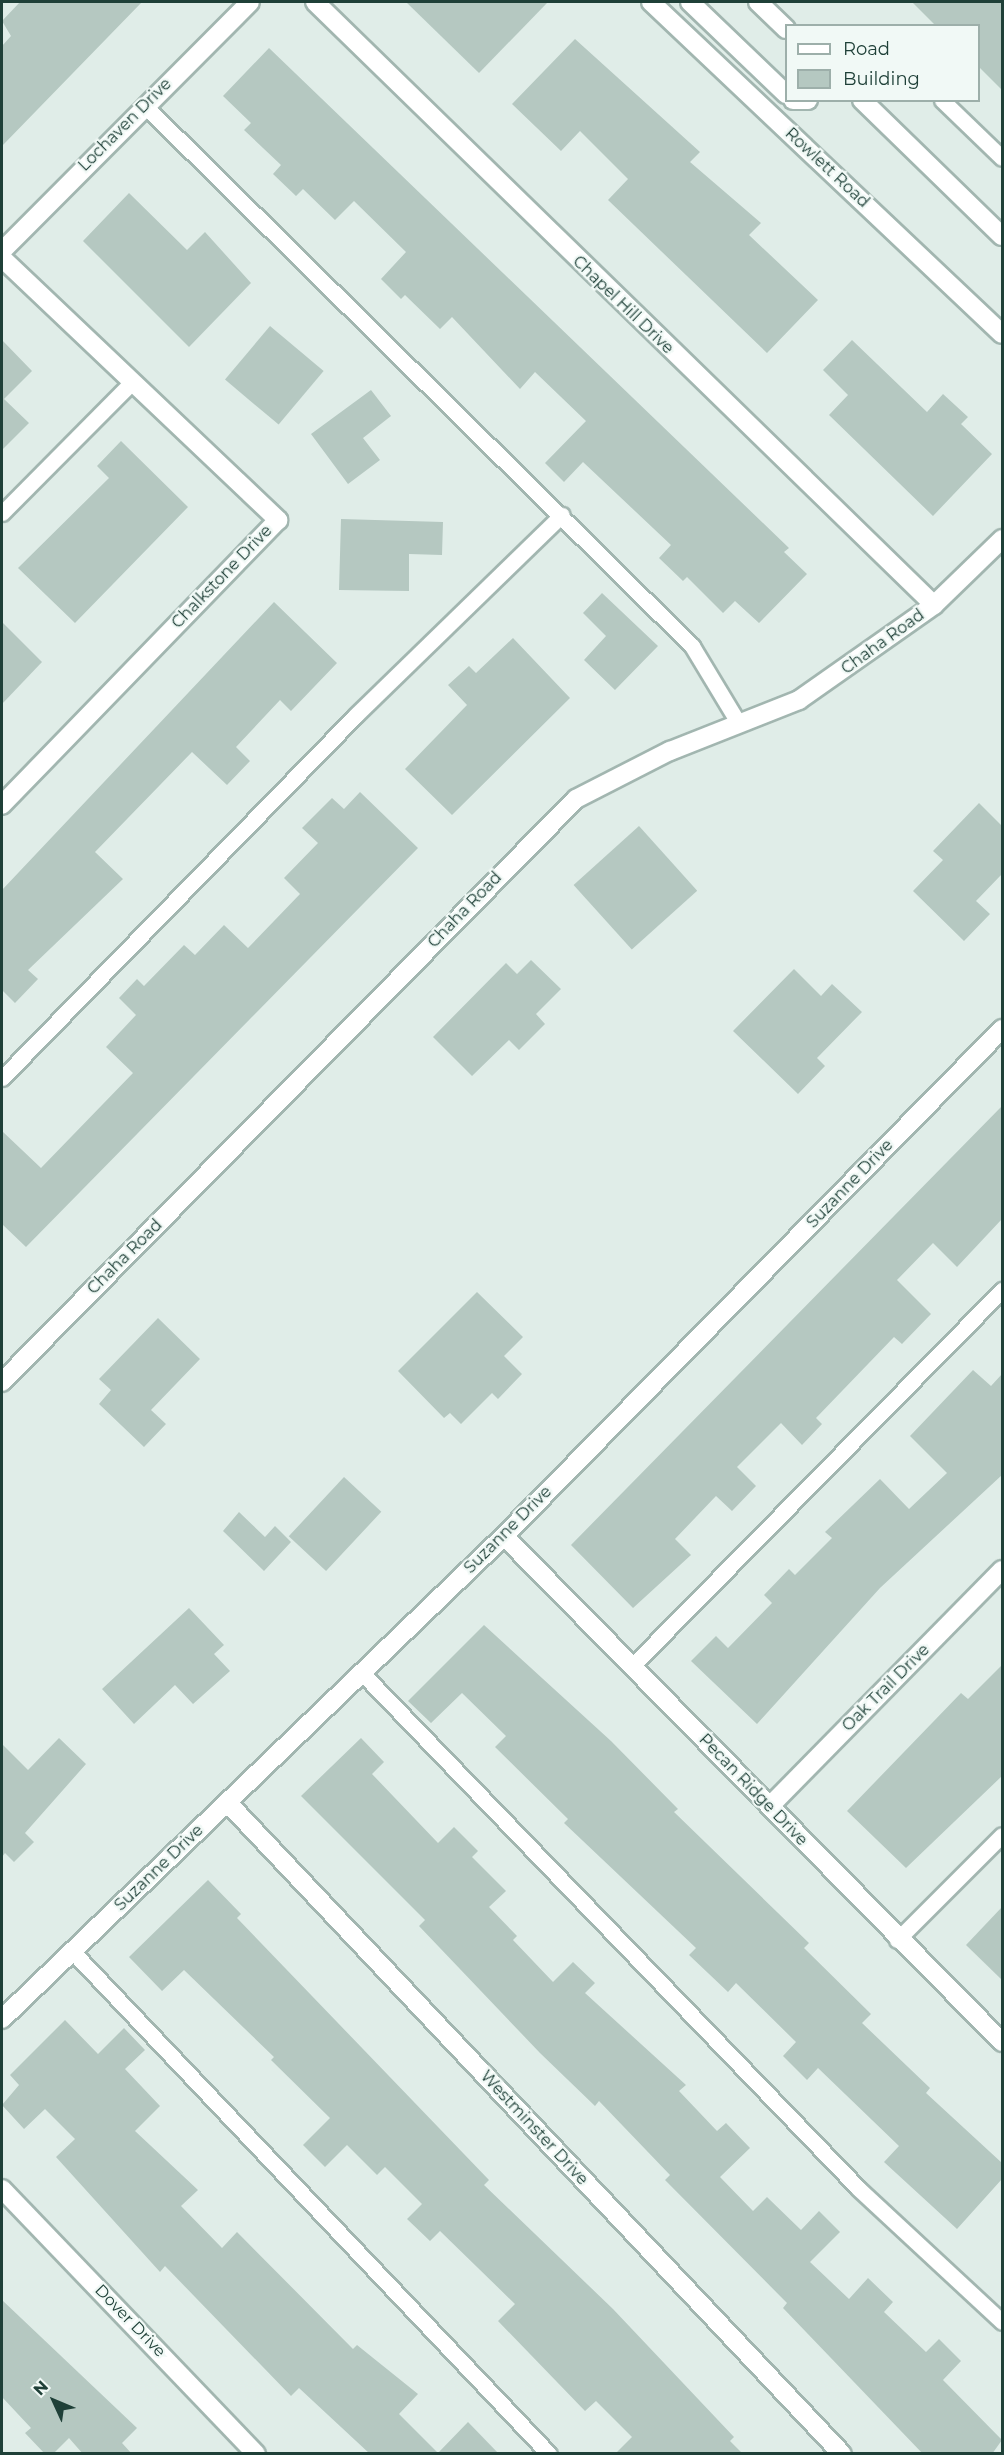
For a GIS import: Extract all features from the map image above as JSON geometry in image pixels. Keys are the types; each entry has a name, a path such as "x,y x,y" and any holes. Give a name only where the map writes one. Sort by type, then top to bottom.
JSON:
{"street":[{"name":"Lochaven Drive","path":"2,251 250,2"},
{"name":"Chapel Hill Drive","path":"315,2 934,606"},
{"name":"Rowlett Road","path":"651,2 1002,334"},
{"path":"690,2 785,93"},
{"path":"768,5 785,27"},
{"path":"864,102 1002,236"},
{"name":"Chalkstone Drive","path":"2,258 278,520 2,806"},
{"name":"Chaha Road","path":"2,1382 576,799 670,751 800,700 934,606 1002,539"},
{"name":"Suzanne Drive","path":"2,2019 504,1536 1002,1029"},
{"name":"Pecan Ridge Drive","path":"504,1536 770,1806 897,1940 1002,2042"},
{"name":"Oak Trail Drive","path":"770,1806 1002,1570"},
{"name":"Westminster Drive","path":"227,1802 842,2454"},
{"name":"Dover Drive","path":"2,2189 256,2454"}],"lane":[{"path":"944,102 1002,158"},
{"path":"145,106 562,515 692,646 739,724"},
{"path":"2,513 132,382"},
{"path":"2,1078 348,723 562,515"},
{"path":"632,1665 1002,1290"},
{"path":"362,1673 859,2189 1002,2322"},
{"path":"897,1940 1002,1835"},
{"path":"72,1951 549,2454"}],"building":[{"path":"20,2 142,2 2,146 2,46 11,36 2,21"},
{"path":"406,2 548,2 479,73"},
{"path":"912,2 1002,2 1002,90 980,68 980,24 934,24"},
{"path":"575,39 700,152 690,162 761,223 749,235 818,300 767,353 608,200 628,179 580,131 561,151 512,104"},
{"path":"269,48 789,548 784,552 807,574 759,623 735,601 723,613 687,577 683,581 659,558 671,545 583,462 564,482 545,463 586,421 535,372 520,389 452,317 440,329 405,295 401,299 381,279 406,252 354,201 335,220 303,189 296,196 273,174 281,165 244,130 251,123 223,96"},
{"path":"129,193 187,250 205,232 251,283 189,347 83,241"},
{"path":"270,326 324,371 279,425 225,380"},
{"path":"2,340 32,371 4,399 29,423 2,450"},
{"path":"852,340 927,412 943,394 968,417 961,424 992,454 933,516 829,415 848,395 823,370"},
{"path":"371,390 391,416 363,438 380,460 348,484 311,434"},
{"path":"121,441 188,507 75,623 18,568 109,478 97,466"},
{"path":"341,519 443,522 442,555 409,554 409,591 339,590"},
{"path":"602,593 658,646 615,690 584,660 606,636 583,613"},
{"path":"274,602 337,663 291,711 280,700 236,747 250,761 227,785 192,752 95,852 123,879 28,970 38,979 15,1003 2,990 2,890"},
{"path":"2,622 42,662 2,704"},
{"path":"513,638 570,698 452,815 405,769 467,705 448,685 469,666 476,673"},
{"path":"360,792 418,848 26,1247 2,1224 2,1131 41,1168 133,1073 106,1047 136,1015 119,998 137,979 144,986 184,945 195,955 224,925 248,948 300,894 284,878 318,843 302,828 332,798 344,809"},
{"path":"979,803 1002,826 1002,874 976,901 990,914 964,941 913,891 943,860 933,851"},
{"path":"639,826 697,891 632,950 574,885"},
{"path":"531,960 561,989 536,1014 545,1024 519,1050 509,1040 472,1076 433,1037 506,963 517,974"},
{"path":"794,969 821,996 832,984 862,1012 817,1058 825,1066 798,1094 733,1031"},
{"path":"1002,1106 1002,1219 957,1267 933,1243 897,1280 931,1314 902,1344 894,1337 816,1418 822,1424 802,1445 781,1423 737,1467 756,1486 732,1511 716,1496 675,1539 691,1555 633,1608 571,1545"},
{"path":"477,1292 523,1337 504,1356 522,1374 498,1399 492,1393 461,1424 450,1413 444,1418 398,1371"},
{"path":"158,1318 200,1359 151,1410 166,1424 144,1447 99,1404 111,1390 99,1379"},
{"path":"973,1370 991,1386 1002,1374 1002,1475 880,1588 757,1724 691,1661 716,1636 728,1648 772,1603 764,1595 789,1569 795,1575 832,1538 825,1532 880,1479 909,1509 947,1473 910,1436"},
{"path":"344,1477 381,1512 326,1571 289,1536"},
{"path":"239,1512 265,1537 275,1526 291,1542 264,1571 223,1531"},
{"path":"189,1608 224,1645 214,1654 230,1671 193,1704 175,1685 134,1724 102,1689"},
{"path":"484,1625 611,1741 678,1809 674,1812 809,1943 804,1948 871,2014 862,2023 930,2088 926,2093 1002,2163 1002,2179 957,2229 884,2162 899,2146 818,2068 807,2080 783,2056 796,2042 736,1983 728,1992 689,1955 696,1948 564,1823 568,1819 495,1747 506,1736 462,1693 431,1723 408,1701"},
{"path":"1002,1665 1002,1776 906,1868 847,1811 961,1693 968,1699"},
{"path":"59,1738 86,1764 25,1833 34,1842 14,1862 5,1853 2,1857 2,1744 28,1770"},
{"path":"361,1738 384,1762 372,1774 438,1843 454,1827 478,1851 472,1857 506,1891 489,1907 517,1936 513,1940 553,1982 573,1962 595,1983 585,1993 686,2085 679,2091 717,2131 726,2123 750,2148 720,2177 753,2211 767,2197 801,2230 819,2211 840,2232 810,2262 849,2299 868,2278 893,2302 884,2312 926,2352 939,2339 961,2361 943,2380 1002,2440 992,2454 923,2454 783,2308 787,2303 665,2180 670,2175 599,2101 595,2106 540,2053 419,1926 425,1920 301,1796"},
{"path":"208,1880 241,1914 237,1918 489,2180 484,2185 613,2309 734,2437 730,2441 743,2454 615,2454 632,2437 596,2401 585,2411 498,2321 515,2304 440,2231 430,2241 407,2219 422,2204 385,2167 377,2175 347,2145 325,2167 303,2145 330,2118 271,2060 274,2057 184,1970 162,1991 129,1957"},
{"path":"1002,1907 1002,1980 966,1945"},
{"path":"65,2020 98,2054 124,2028 145,2050 125,2069 160,2106 135,2131 198,2190 181,2206 222,2248 237,2232 353,2349 357,2345 418,2394 399,2414 438,2453 468,2422 499,2454 370,2454 299,2388 291,2396 165,2266 160,2272 56,2157 75,2139 45,2109 24,2129 2,2105 19,2085 10,2075"},
{"path":"2,2300 137,2428 122,2443 132,2454 83,2454 69,2438 53,2454 45,2454 25,2433 31,2428 2,2397"}]}
